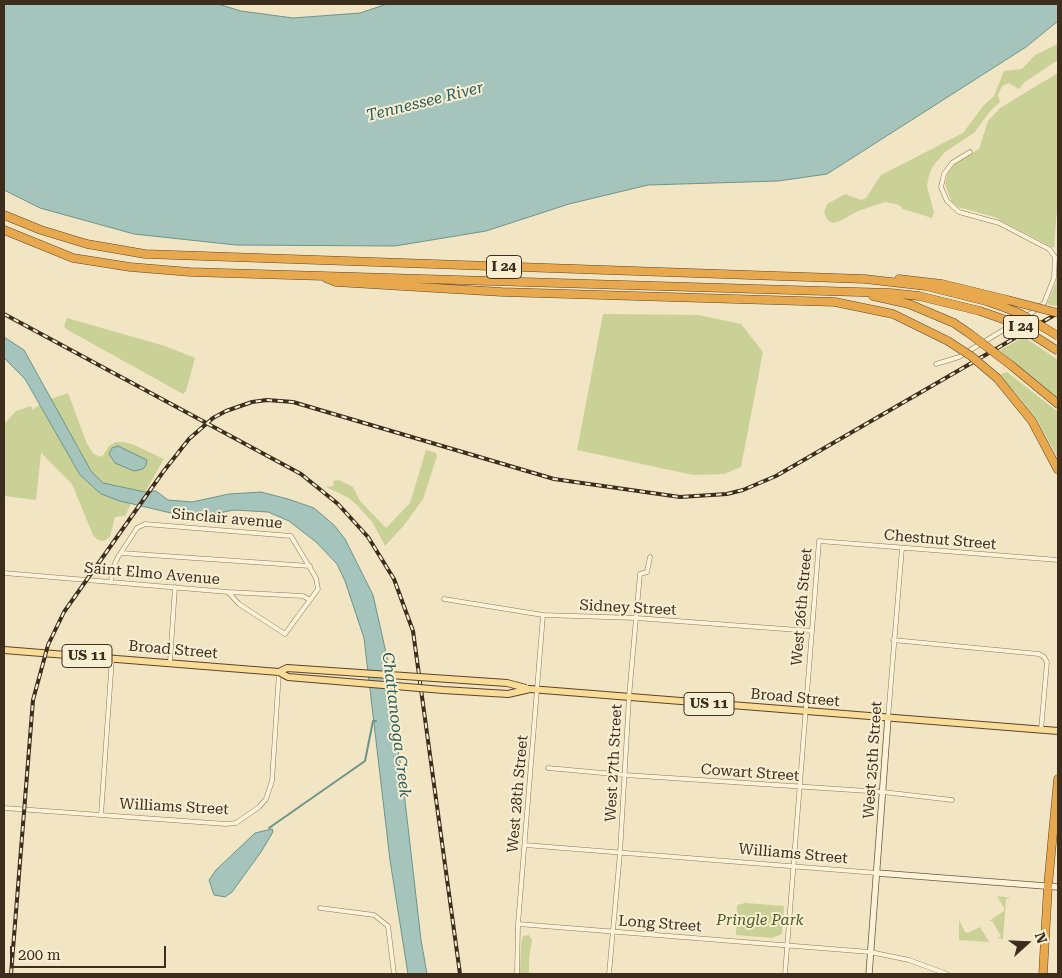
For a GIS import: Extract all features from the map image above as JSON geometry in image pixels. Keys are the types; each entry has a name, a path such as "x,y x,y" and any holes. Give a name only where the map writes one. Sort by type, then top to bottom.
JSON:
{"highway":[{"name":"I 24","path":"4,215 87,244 145,254 865,279 934,288 1007,304 1058,336"},
{"name":"I 24","path":"4,230 73,258 130,267 190,272 854,292 919,296 980,311 1014,323 1058,351"},
{"path":"320,276 336,282 502,292 835,302 893,314 948,340 997,378 1032,421 1058,470"},
{"path":"854,292 909,304 954,323 1012,366 1058,404"},
{"path":"1007,304 1058,313"},
{"path":"1042,974 1058,778"}],"main road":[{"name":"Broad Street","path":"4,650 170,662 279,672 288,677 443,690 508,694 538,690 1058,731"},
{"name":"Broad Street","path":"279,672 287,668 507,683 530,690"}],"street":[{"path":"936,364 960,357 1033,312 1044,302 1054,278 1055,258 1049,249 999,223 959,212 946,202 941,187 944,174 952,163 970,152"},
{"name":"Sinclair avenue","path":"111,582 113,568 141,525 178,526 291,536 310,566 316,578 318,589 285,634"},
{"name":"Chestnut Street","path":"819,541 1058,560"},
{"name":"West 26th Street","path":"785,974 819,541"},
{"name":"West 25th Street","path":"868,974 893,640 902,548"},
{"path":"121,553 310,566"},
{"name":"West 27th Street","path":"609,974 620,853 629,697 640,574 647,572 650,557"},
{"name":"Saint Elmo Avenue","path":"4,573 228,592 239,604 285,634"},
{"path":"170,662 175,587"},
{"path":"228,592 303,596 310,600"},
{"name":"Sidney Street","path":"444,599 543,615 636,618 812,631"},
{"name":"West 28th Street","path":"517,974 518,924 543,615"},
{"path":"893,640 1039,654 1047,662 1041,730"},
{"path":"101,815 112,658"},
{"name":"Williams Street","path":"4,808 226,824 236,823 259,807 266,799 272,781 279,672"},
{"name":"Cowart Street","path":"548,768 625,776 883,792 952,800"},
{"name":"Williams Street","path":"525,844 1058,887"},
{"path":"320,908 356,911 374,915 388,926 394,974"},
{"name":"Long Street","path":"518,924 870,952 909,960 947,974"}],"green space":[{"path":"1058,44 1058,60 1025,82 1019,89 1009,83 1002,86 998,95 1000,102 991,110 974,133 945,152 933,166 927,186 934,213 932,218 903,209 899,205 885,202 858,211 840,221 832,223 828,220 824,213 827,204 845,194 861,200 866,198 881,175 963,133 984,105 994,96 1004,71 1022,69 1035,55"},
{"path":"1058,73 1058,196 1054,248 994,217 958,207 951,201 945,184 948,172 956,163 979,149 988,121 1000,108"},
{"path":"1058,266 1058,304 1055,306 1047,304 1056,283"},
{"path":"603,314 698,315 741,324 763,352 741,467 724,474 693,475 577,450"},
{"path":"67,318 165,346 195,358 186,391 183,394 66,329 64,326"},
{"path":"1024,337 1058,360 1058,402 1000,350"},
{"path":"1007,372 1058,412 1058,458 1036,418 998,375"},
{"path":"68,393 87,444 94,454 102,457 109,446 116,442 123,442 132,444 164,459 145,492 103,483 91,471 51,399","holes":["110,459 147,463 143,469 134,471"]},
{"path":"40,404 80,475 120,501 131,504 125,516 115,517 110,537 104,541 98,540 93,535 72,484 41,453 36,500 4,496 4,424 16,411 31,406 33,410"},
{"path":"426,450 436,453 437,456 423,499 405,524 385,546 373,523 357,505 349,498 326,487 334,486 333,481 339,480 353,487 360,501 386,528 410,503"},
{"path":"997,896 1011,898 1006,899 1003,939 997,938 1001,936 992,921 989,921 1004,911"},
{"name":"Pringle Park","path":"745,903 784,906 782,934 772,938 736,935 737,905"},
{"path":"959,920 965,932 968,933 980,927 989,942 959,940"},
{"path":"529,935 532,940 529,974 520,974 521,944 523,936"}],"water":[{"name":"Tennessee River","path":"4,4 218,4 241,11 293,18 360,13 387,4 1058,4 1058,21 1026,47 827,174 778,181 648,185 569,204 486,231 395,246 236,245 134,234 40,208 4,190"},
{"path":"4,337 24,350 91,471 103,483 145,492 156,491 168,500 192,502 229,494 261,492 314,508 334,525 345,539 373,595 389,666 388,700 401,766 421,940 427,974 408,974 390,860 364,638 345,581 337,564 316,542 289,521 268,512 234,510 192,518 120,501 101,494 80,475 25,379 4,358"},
{"path":"118,446 147,460 143,469 134,471 115,463 109,454 112,448"},
{"path":"272,829 273,832 261,852 232,892 225,897 214,895 209,880 216,870 255,833"}],"waterway":[{"path":"269,828 365,761 373,721 376,721"}],"railway":[{"path":"11,974 33,700 48,645 64,612 163,472 189,439 213,418 226,411 252,402 267,400 293,402 554,479 680,497 727,494 743,490 776,476 1058,313"},
{"path":"4,314 301,474 338,504 368,537 394,579 413,631 460,974"}],"water label":[{"name":"Chattanooga Creek","path":"396,725"}]}
